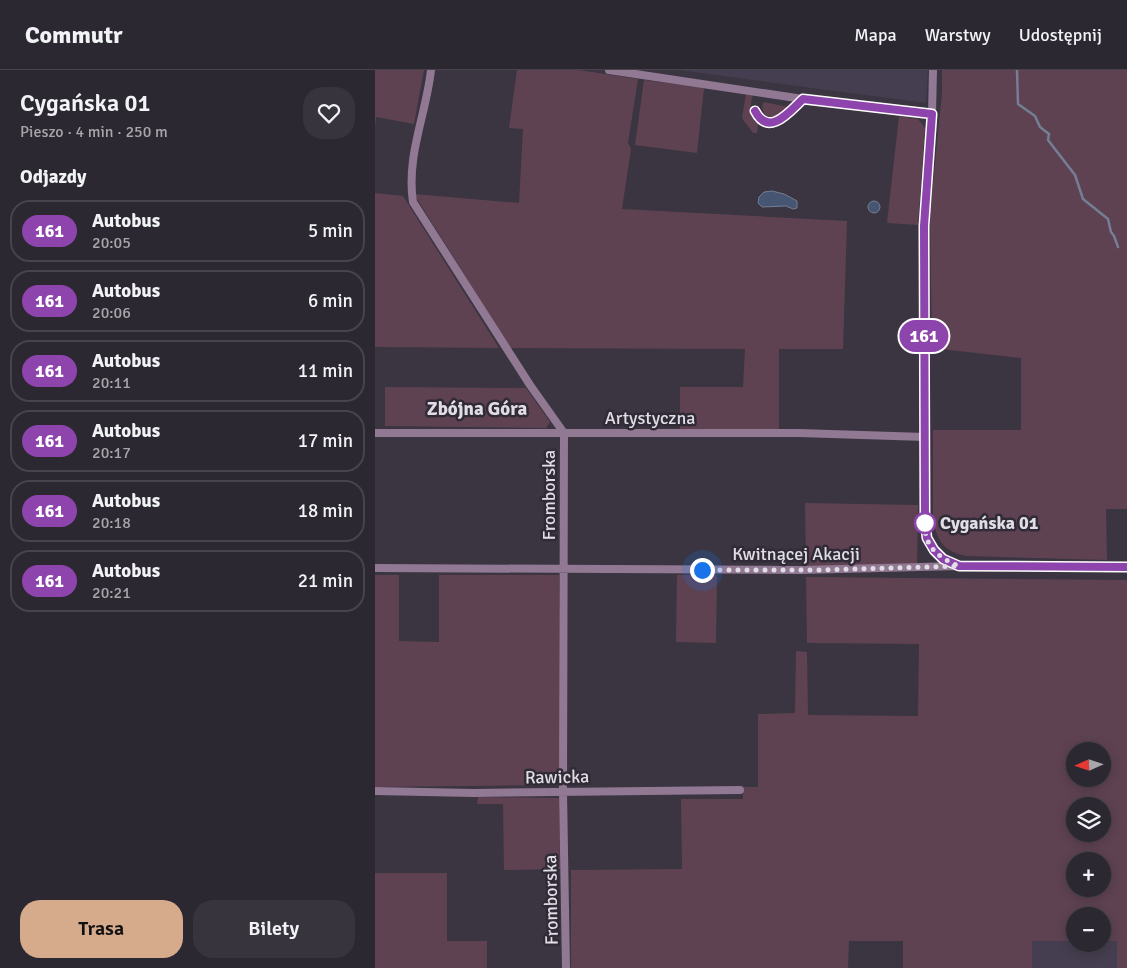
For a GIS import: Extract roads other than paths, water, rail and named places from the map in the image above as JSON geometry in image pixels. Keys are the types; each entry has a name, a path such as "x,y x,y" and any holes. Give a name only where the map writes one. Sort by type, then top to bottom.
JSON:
{"street":[{"name":"Fromborska","path":"431,70 429,88 415,144 411,187 413,202 530,385 564,433 563,792 566,968"},
{"path":"609,70 803,99 932,114"},
{"path":"933,70 932,114 924,226 925,522 927,538 934,550 943,559 959,566"},
{"name":"Artystyczna","path":"375,433 789,433 925,437"},
{"name":"Kwitnącej Akacji","path":"375,568 801,570 959,566 1127,567"},
{"name":"Rawicka","path":"375,791 473,793 740,790"}],"water":[{"path":"772,191 784,194 797,201 797,208 793,209 786,206 762,207 758,203 759,197 764,192"},
{"path":"874,201 880,207 874,213 868,207"}],"waterway":[{"path":"1017,70 1018,104 1035,116 1040,127 1049,134 1048,140 1075,175 1083,199 1108,219 1111,232 1118,247"}],"place":[{"name":"Cygańska 01","path":"925,523"}],"district":[{"name":"Zbójna Góra","path":"477,409"}]}
